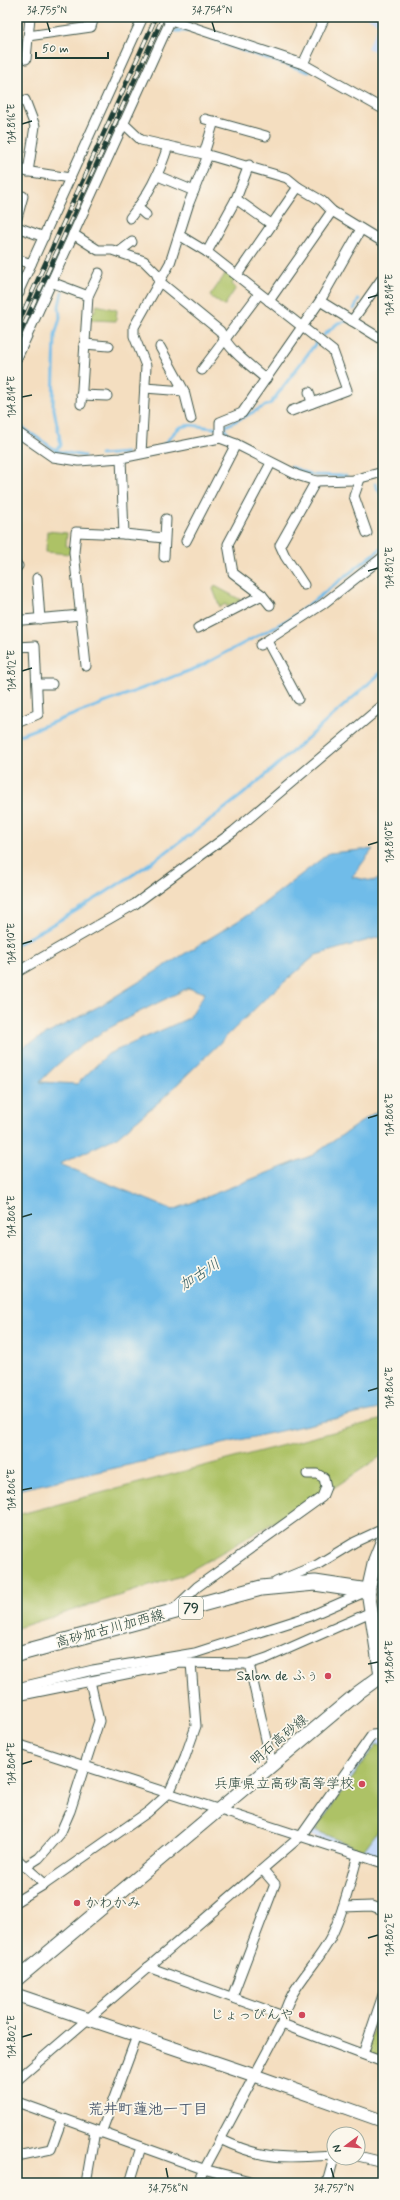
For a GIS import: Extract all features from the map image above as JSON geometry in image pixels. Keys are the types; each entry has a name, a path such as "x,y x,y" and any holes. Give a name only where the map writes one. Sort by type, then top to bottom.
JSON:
{"main road":[{"name":"明石高砂線","path":"17,1979 359,1692 382,1676 368,1591 375,1560 383,1540"},
{"name":"高砂加古川加西線","path":"17,1654 262,1588 315,1583 368,1591"},
{"path":"372,1618 383,1638"}],"street":[{"path":"26,59 30,17"},
{"path":"28,36 91,27 94,17"},
{"path":"17,293 144,17"},
{"path":"303,64 325,17"},
{"path":"17,358 123,123 168,18 303,64 383,108"},
{"path":"17,102 24,100 35,126 28,172"},
{"path":"141,450 146,366 134,336 134,327 170,263 206,154 210,120 242,134 266,136"},
{"path":"123,123 141,140 249,165 287,178 298,187 322,201 332,210 383,242"},
{"path":"130,218 158,176 168,146"},
{"path":"207,252 236,199 249,165"},
{"path":"18,170 70,178"},
{"path":"158,176 194,191"},
{"path":"237,275 298,187"},
{"path":"236,199 271,224"},
{"path":"17,218 20,201"},
{"path":"138,208 146,215"},
{"path":"269,301 332,210"},
{"path":"17,228 44,237"},
{"path":"220,438 220,422 242,413 320,301 361,229"},
{"path":"73,234 98,250 112,250 144,261 156,273 160,282 220,331 225,341 234,352 266,379"},
{"path":"179,235 207,252 333,351 346,390 291,411"},
{"path":"119,252 132,242"},
{"path":"17,259 31,264"},
{"path":"99,273 88,296 81,399 107,396"},
{"path":"352,321 383,277"},
{"path":"51,282 88,296"},
{"path":"202,370 259,294"},
{"path":"320,301 383,340"},
{"path":"84,344 109,346"},
{"path":"160,347 184,391 191,419"},
{"path":"145,388 184,391"},
{"path":"309,392 312,403"},
{"path":"17,432 44,451 60,459 79,461 122,458 141,450 220,438 236,444 297,475 316,480 360,480 383,472"},
{"path":"186,541 236,444"},
{"path":"122,458 124,534"},
{"path":"270,605 262,595 233,573 228,544 272,463"},
{"path":"303,578 285,556 280,544 316,480"},
{"path":"360,480 354,496 368,526"},
{"path":"164,557 166,519"},
{"path":"86,666 74,552 76,532 124,534 164,538"},
{"path":"298,699 263,643 323,604 383,557"},
{"path":"37,578 40,618"},
{"path":"198,628 262,595"},
{"path":"23,620 81,615"},
{"path":"17,647 35,646 38,714 17,723"},
{"path":"37,684 52,684"},
{"path":"17,972 147,895 234,831 383,705"},
{"path":"170,1613 197,1587 322,1497 326,1487 324,1478 317,1474 307,1474"},
{"path":"262,1588 317,1565 355,1542 383,1529"},
{"path":"17,1688 93,1670 195,1652 310,1616 368,1591"},
{"path":"17,1696 180,1663 249,1664 372,1618"},
{"path":"17,1901 45,1884 148,1812 169,1793 185,1757 196,1726 191,1663"},
{"path":"249,1664 272,1766"},
{"path":"25,1867 39,1858 64,1827 99,1722 90,1681"},
{"path":"17,2080 301,1836 372,1735 383,1734"},
{"path":"17,1744 84,1764 383,1863"},
{"path":"197,2183 203,2168 256,2076 283,2020 295,1988 310,1970 329,1940 343,1906 358,1855"},
{"path":"17,1859 45,1884"},
{"path":"232,1997 275,1884 263,1870"},
{"path":"343,1906 372,1906 383,1910"},
{"path":"148,1967 232,1997 383,2062"},
{"path":"17,1995 256,2076 383,2121"},
{"path":"363,2054 383,1995"},
{"path":"86,2183 98,2132 137,2036"},
{"path":"17,2102 140,2147 203,2168 258,2183"},
{"path":"17,2156 51,2149 62,2119"},
{"path":"220,2140 253,2153 274,2158 326,2157"},
{"path":"130,2183 140,2147"},
{"path":"366,2158 383,2162"},
{"path":"327,2183 332,2166"}],"shaded area":[{"path":"366,17 383,17 383,55 367,48 379,24"},
{"name":"兵庫県立高砂高等学校","path":"374,1739 383,1739 383,1859 311,1836 309,1829"}],"green space":[{"path":"226,273 235,279 232,284 236,288 224,306 210,296"},
{"path":"97,305 117,310 116,321 90,320 91,310 94,312"},
{"path":"47,531 67,533 66,546 71,547 70,554 46,552"},
{"path":"215,586 241,600 227,607 226,604 220,607 213,589"},
{"path":"383,1419 383,1455 335,1487 181,1576 17,1628 17,1515"},
{"name":"兵庫県立高砂高等学校","path":"376,1745 383,1745 383,1824 363,1851 315,1830"},
{"path":"383,2005 383,2059 370,2054 368,2048"}],"water":[{"name":"加古川","path":"373,849 352,877 372,881 383,878 383,936 316,955 269,995 161,1100 117,1137 60,1164 173,1210 313,1155 383,1107 383,1408 17,1490 17,1050 103,1004 254,911 329,853","holes":["188,988 205,993 189,1018 108,1054 77,1084 40,1082 55,1066 72,1052 109,1028"]}],"waterway":[{"path":"175,31 193,31"},
{"path":"211,38 232,47 309,72"},
{"path":"55,450 61,445 53,404 55,335 60,318 59,306 62,292"},
{"path":"377,295 383,294"},
{"path":"354,309 359,299"},
{"path":"324,335 338,323 346,321"},
{"path":"224,427 271,403 316,343"},
{"path":"17,424 57,451 84,456"},
{"path":"161,447 173,433 181,427 187,425 213,428 224,427 231,438"},
{"path":"100,455 126,453"},
{"path":"291,467 312,475 346,476"},
{"path":"375,484 383,498"},
{"path":"17,736 199,667 293,617 383,547"},
{"path":"17,944 76,911 133,875 215,816 260,780 383,671"}],"railway":[{"path":"17,326 156,17"},
{"path":"17,340 163,17"}],"place":[{"name":"Salon de ふぅ","path":"328,1676"},
{"name":"兵庫県立高砂高等学校","path":"362,1784"},
{"name":"かわかみ","path":"77,1903"},
{"name":"じょっぴんや","path":"302,2015"}],"district":[{"name":"荒井町蓮池一丁目","path":"148,2110"}]}
